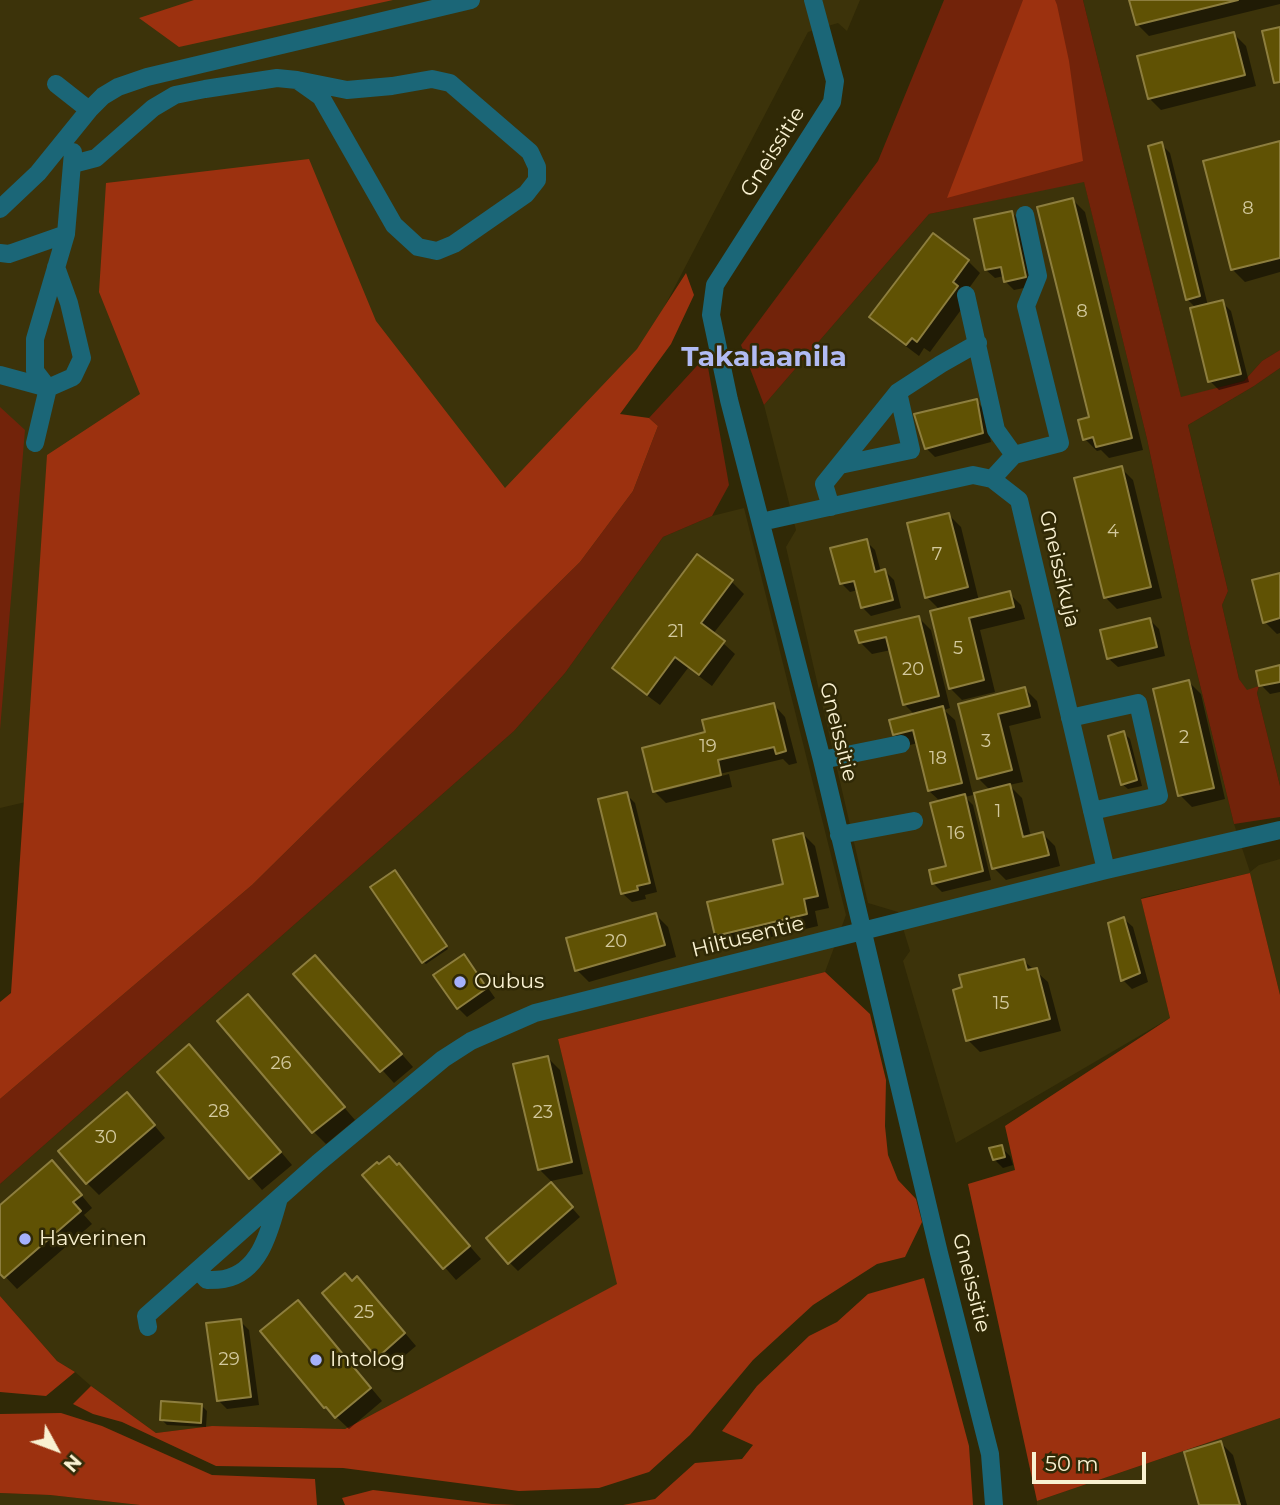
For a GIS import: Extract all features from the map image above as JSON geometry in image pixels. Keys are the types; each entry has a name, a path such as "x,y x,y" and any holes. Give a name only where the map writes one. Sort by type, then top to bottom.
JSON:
{"street":[{"path":"0,209 38,173 89,110 103,96 118,88 147,78 471,0"},
{"name":"Gneissitie","path":"813,0 835,81 832,102 715,285 711,315 729,400 822,760 939,1253 990,1454 994,1505"},
{"path":"73,164 96,158 153,108 176,95 277,78 297,80 347,90 432,79 450,83 530,152 537,167 537,180 526,194 454,244 437,251 418,247 394,225 320,97 297,80"},
{"path":"56,84 89,110"},
{"path":"35,443 48,388 36,371 35,339 66,234 74,127"},
{"path":"761,522 973,475 992,479 1014,455 1060,443 1026,306 1038,276 1025,215"},
{"path":"0,253 9,254 66,234"},
{"path":"0,375 48,388 73,377 82,358 69,303 56,267"},
{"path":"966,295 996,430 1014,455"},
{"path":"831,507 824,484 898,392 941,363 978,343"},
{"path":"840,465 911,450 898,392"},
{"name":"Gneissikuja","path":"992,479 1019,500 1106,870"},
{"path":"1070,718 1138,703 1159,796 1092,811"},
{"path":"822,760 901,744"},
{"path":"839,835 914,821"},
{"name":"Hiltusentie","path":"148,1327 146,1316 279,1198 391,1101 443,1059 471,1041 535,1013 1106,870 1280,830"},
{"path":"199,1271 207,1280 226,1279 253,1263 269,1230 279,1198"}],"shaded area":[{"path":"0,0 860,0 847,31 838,23 808,32 624,384 210,759 0,808"},
{"path":"194,0 393,0 179,47 139,18"},
{"path":"944,0 1083,0 1181,397 1244,381 1262,361 1280,350 1280,368 1188,425 1228,591 1222,605 1239,679 1247,690 1259,686 1257,693 1280,786 1280,817 1234,824 1190,644 1147,439 1084,182 929,214 764,405 741,345 878,161"},
{"path":"1023,0 1055,0 1057,5 1069,61 1083,161 947,198"},
{"path":"1083,0 1280,0 1280,350 1262,361 1244,381 1181,398"},
{"path":"309,159 376,321 505,488 637,349 686,273 694,295 671,344 620,414 649,418 658,426 633,491 580,562 252,885 0,1099 0,1002 11,993 47,455 140,394 99,292 106,183"},
{"path":"1084,181 1147,439 1190,644 1234,824 1250,872 1259,865 1280,859 1280,995 1250,873 1141,898 1170,1018 956,1143 903,961 910,951 898,912 868,903 786,547 796,530 764,405 929,214"},
{"path":"706,356 729,485 712,516 663,537 565,673 514,731 0,1184 0,1099 252,885 580,562 633,491 658,426 649,418"},
{"path":"1280,368 1280,786 1257,693 1259,687 1247,691 1239,679 1222,605 1228,591 1188,425"},
{"path":"0,407 25,430 0,730"},
{"path":"744,508 846,915 825,972 558,1039 618,1284 345,1429 212,1426 156,1433 57,1361 0,1296 0,1184 514,731 565,673 663,537 712,516"},
{"path":"1250,873 1280,995 1280,1418 1037,1501 968,1184 1015,1170 1005,1126 1170,1018 1141,899"},
{"path":"825,972 870,1014 886,1080 885,1126 888,1155 898,1180 916,1199 922,1222 905,1257 877,1264 813,1305 753,1360 690,1435 649,1472 599,1488 519,1491 343,1468 216,1466 122,1422 93,1414 73,1404 91,1386 156,1433 212,1426 345,1429 617,1284 558,1039"},
{"path":"924,1278 969,1446 973,1505 623,1505 655,1499 695,1463 742,1459 753,1445 722,1431 757,1386 809,1336 837,1322 868,1294"},
{"path":"0,1296 57,1361 75,1372 46,1396 0,1392"},
{"path":"61,1413 102,1426 212,1475 315,1479 317,1505 140,1505 50,1495 0,1493 0,1414"},
{"path":"1280,1418 1280,1505 1037,1505 1037,1501"},
{"path":"373,1490 517,1505 345,1505 342,1498"},
{"path":"0,1493 50,1495 140,1505 0,1505"}],"building":[{"path":"1129,0 1238,0 1136,25"},
{"path":"1280,27 1280,82 1274,83 1262,31"},
{"path":"1234,32 1245,75 1148,99 1137,56"},
{"path":"1280,141 1280,258 1231,270 1203,161"},
{"path":"1162,142 1200,296 1186,300 1148,146"},
{"path":"1073,198 1132,438 1096,447 1093,437 1083,440 1078,420 1089,417 1037,207"},
{"path":"1012,211 1026,277 1004,282 1001,267 985,270 974,219"},
{"path":"933,233 969,260 953,282 958,286 917,342 912,338 906,345 869,317"},
{"path":"1223,300 1241,374 1208,382 1190,308"},
{"path":"977,399 983,433 925,449 914,414"},
{"path":"1122,466 1151,587 1104,598 1074,478"},
{"path":"949,513 968,587 925,598 907,523"},
{"path":"867,539 875,572 885,569 893,600 861,608 854,581 840,584 830,548"},
{"path":"697,554 733,580 701,623 725,641 699,675 675,657 647,695 612,668"},
{"path":"1280,573 1280,618 1263,623 1252,580"},
{"path":"1010,591 1014,607 969,618 984,680 949,689 930,611"},
{"path":"919,616 939,696 903,705 886,637 859,643 855,631"},
{"path":"1150,618 1157,647 1107,659 1100,630"},
{"path":"1280,665 1280,682 1259,686 1256,671"},
{"path":"1189,680 1214,788 1178,796 1153,689"},
{"path":"1025,687 1030,706 998,714 1012,770 977,779 958,704"},
{"path":"774,703 786,751 776,754 774,747 718,760 721,775 653,792 642,748 705,732 702,720"},
{"path":"943,706 962,783 928,791 913,730 893,735 889,720"},
{"path":"1124,731 1137,780 1121,785 1108,736"},
{"path":"1010,784 1023,837 1043,832 1049,855 992,869 974,793"},
{"path":"627,792 650,883 637,886 638,890 621,894 598,799"},
{"path":"965,794 983,871 932,884 929,870 946,866 930,803"},
{"path":"803,833 818,896 804,899 807,914 715,936 707,902 783,884 773,840"},
{"path":"395,870 447,946 422,963 370,887"},
{"path":"656,913 665,945 575,971 566,938"},
{"path":"1124,917 1140,973 1121,981 1108,923"},
{"name":"Oubus","path":"464,954 487,988 457,1009 433,975"},
{"path":"315,955 402,1054 380,1072 293,974"},
{"path":"1024,959 1027,970 1037,968 1050,1019 966,1041 953,990 962,987 959,975"},
{"path":"248,994 345,1107 312,1133 217,1021"},
{"path":"189,1044 281,1152 249,1179 157,1072"},
{"path":"548,1056 572,1162 538,1170 513,1064"},
{"path":"127,1092 155,1125 86,1184 58,1151"},
{"path":"1002,1145 1005,1157 993,1160 989,1148"},
{"path":"389,1156 397,1165 399,1163 470,1246 443,1269 362,1175"},
{"name":"Haverinen","path":"52,1160 82,1195 73,1202 81,1211 4,1278 0,1274 0,1205"},
{"path":"551,1182 573,1207 508,1264 486,1238"},
{"path":"345,1273 352,1281 357,1276 405,1333 377,1358 322,1293"},
{"name":"Intolog","path":"298,1300 371,1388 335,1418 260,1331"},
{"path":"241,1319 251,1397 217,1401 206,1323"},
{"path":"161,1401 202,1404 201,1423 160,1420"},
{"path":"1221,1441 1240,1505 1199,1505 1184,1452"}],"place":[{"name":"Oubus","path":"460,982"},
{"name":"Haverinen","path":"25,1239"},
{"name":"Intolog","path":"316,1360"}],"district":[{"name":"Takalaanila","path":"764,358"}]}
